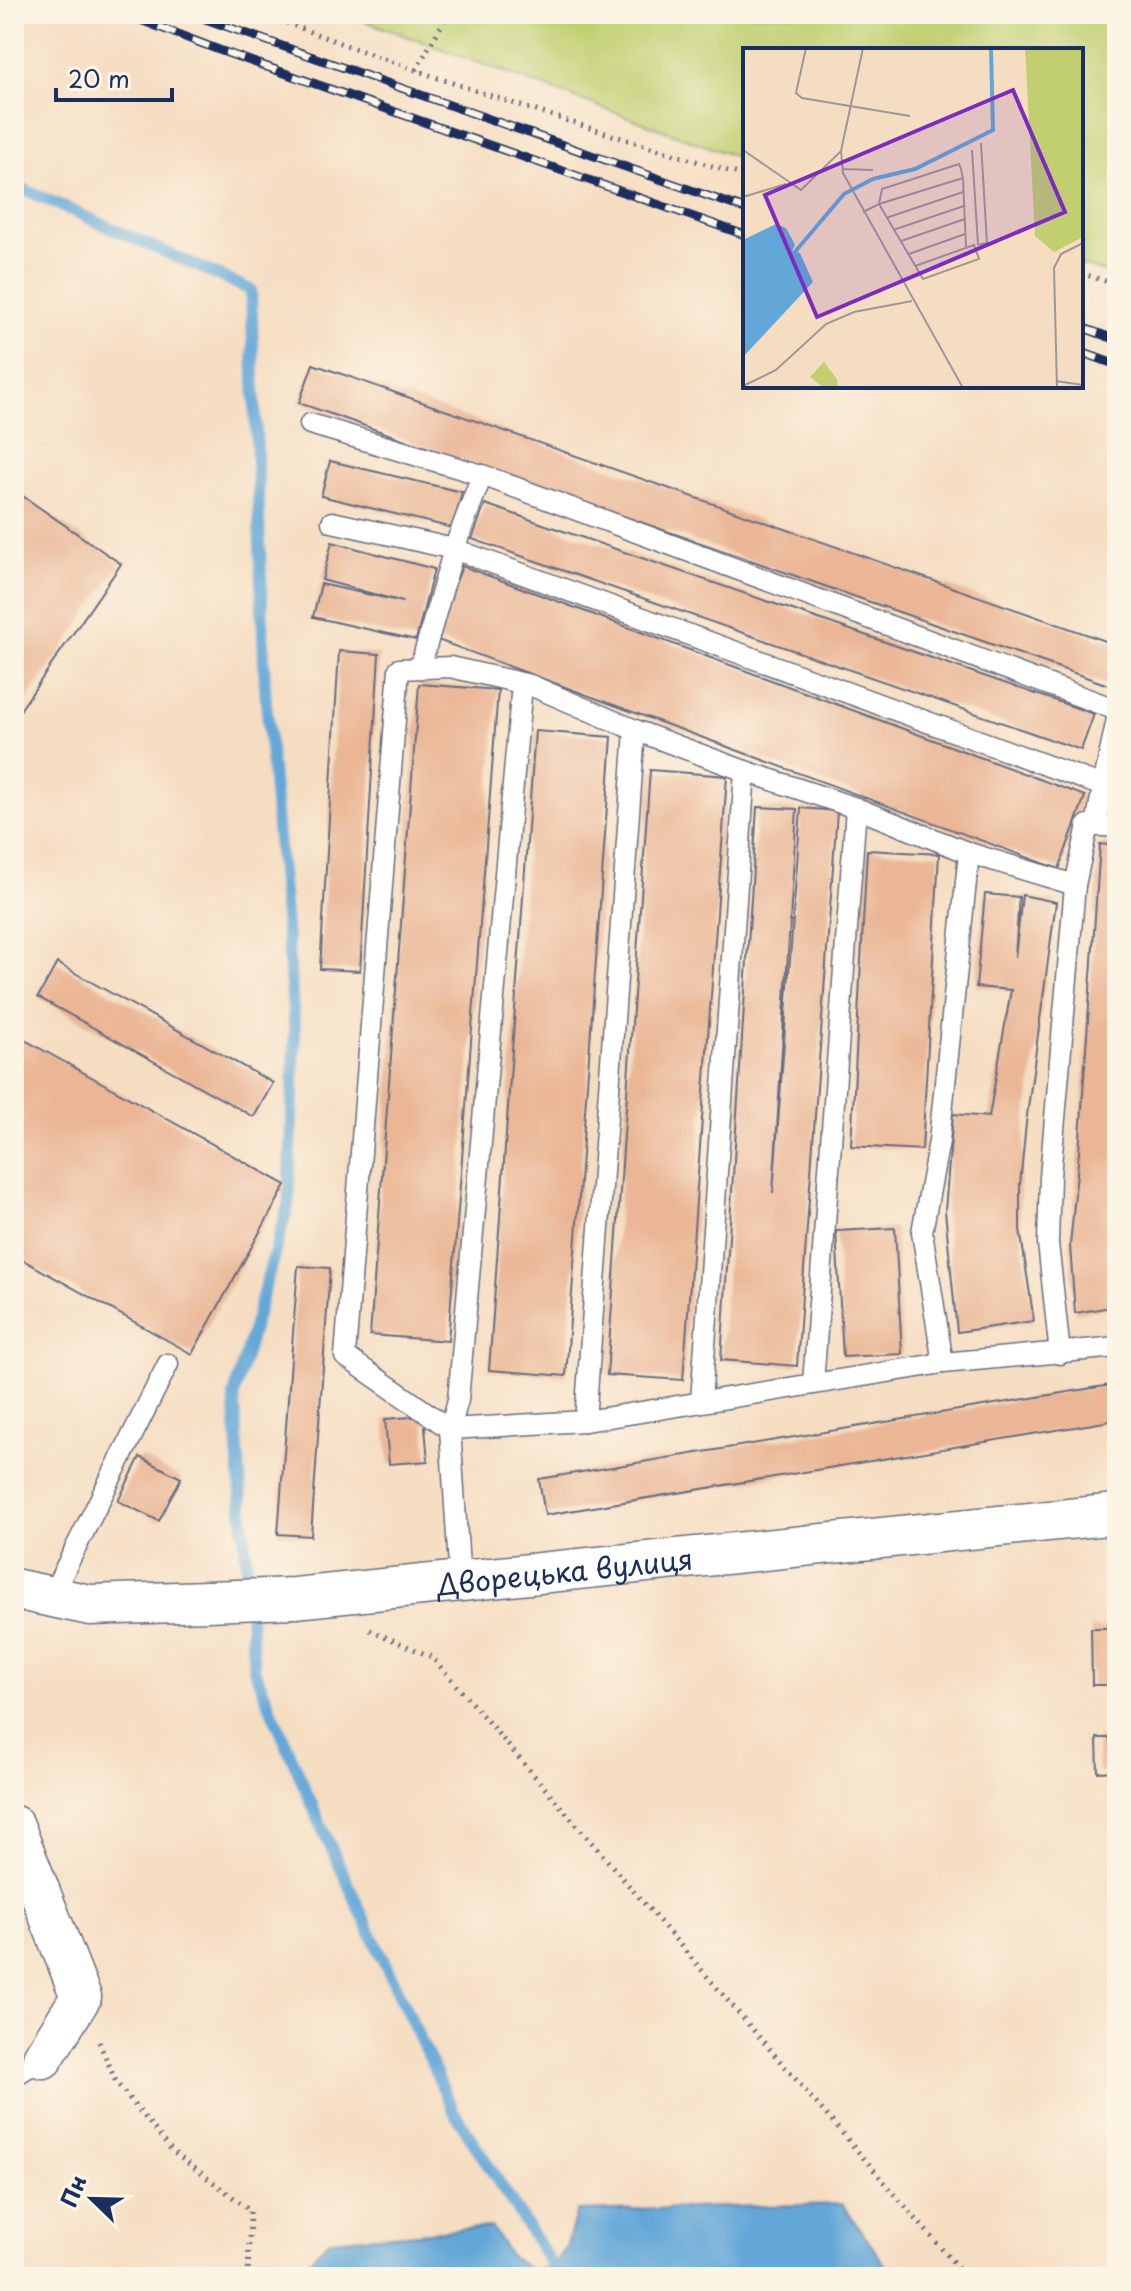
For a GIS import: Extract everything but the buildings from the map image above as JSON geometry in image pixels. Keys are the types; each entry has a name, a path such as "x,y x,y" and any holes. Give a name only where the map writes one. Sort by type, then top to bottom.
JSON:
{"street":[{"name":"Дворецька вулиця","path":"33,1593 90,1605 295,1598 1117,1514"},
{"path":"14,1826 81,1997 29,2067"}],"lane":[{"path":"310,424 482,475 1117,710"},
{"path":"420,668 454,549 482,475"},
{"path":"332,522 454,549 1103,786"},
{"path":"1075,885 969,853 856,808 635,730 522,684 450,667 399,669 345,1356 450,1429 585,1421 943,1363 1117,1347"},
{"path":"460,1582 450,1429 458,1400 522,684"},
{"path":"1096,826 1117,719"},
{"path":"585,1421 635,730"},
{"path":"701,1402 745,771"},
{"path":"813,1384 856,808"},
{"path":"1060,1354 1048,1217 1075,885 1088,825 1117,827"},
{"path":"943,1363 922,1232 939,1141 969,853"},
{"path":"33,1593 168,1364"}],"path":[{"path":"264,14 363,53 743,175"},
{"path":"416,70 448,14"},
{"path":"1083,274 1117,285"},
{"path":"364,1628 432,1657 966,2277"},
{"path":"81,1997 116,2082 173,2152 250,2210 248,2277"}],"green space":[{"path":"346,14 1117,14 1117,276 1083,266 1083,48 743,48 743,159"}],"water":[{"path":"842,2204 894,2277 292,2277 330,2240 491,2227 511,2257 531,2270 554,2267 567,2245 577,2211"}],"waterway":[{"path":"14,185 251,290 265,689 295,1031 289,1202 234,1395 254,1669 322,1828 453,2110 553,2267 553,2277"}],"railway":[{"path":"125,14 743,234"},
{"path":"191,14 743,208"},
{"path":"1083,328 1117,340"},
{"path":"1083,353 1117,365"}]}
